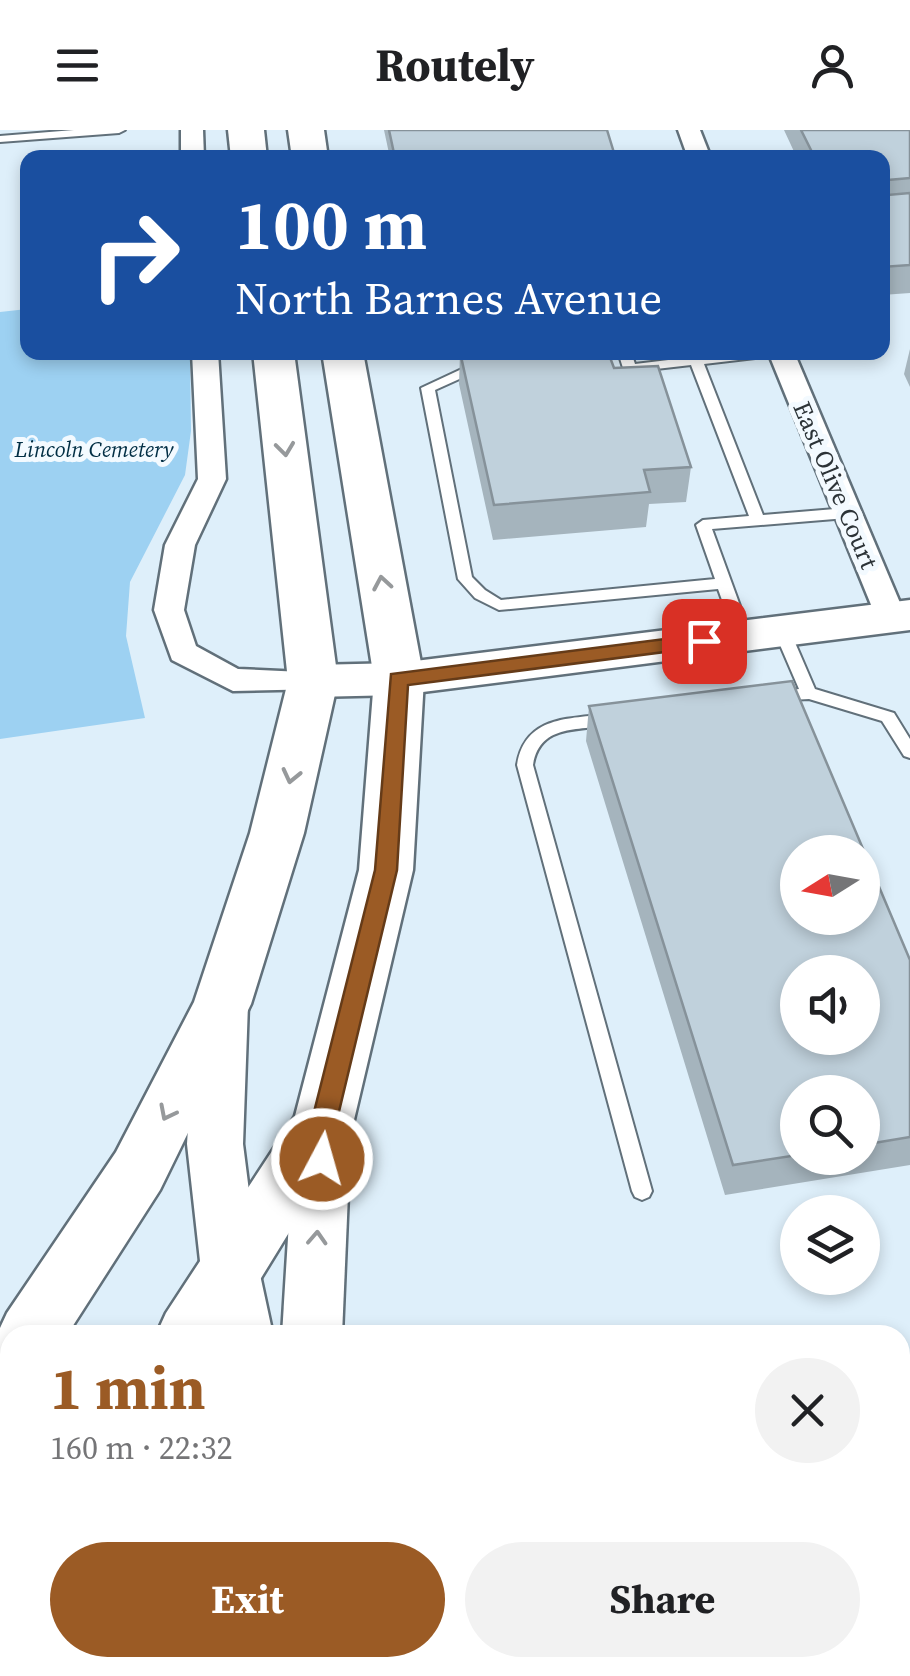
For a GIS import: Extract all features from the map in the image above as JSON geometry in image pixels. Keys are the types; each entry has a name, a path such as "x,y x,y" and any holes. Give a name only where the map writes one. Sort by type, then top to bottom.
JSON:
{"main road":[{"path":"37,1325 138,1171 222,1004 277,833 313,681 274,360"},
{"path":"195,1325 324,1124 386,870 398,679 343,360"}],"street":[{"path":"205,360 212,479 180,545 169,610 183,652 233,680 398,679 900,616"},
{"name":"East Olive Court","path":"784,360 848,513 900,616"},
{"path":"222,1004 215,1144 230,1270 241,1325"},
{"path":"313,1325 324,1124"}],"lane":[{"path":"0,140 119,130"},
{"path":"627,360 630,368 711,360"},
{"path":"696,362 758,521"},
{"path":"490,364 472,365 428,388 465,579 480,594 499,605 724,583"},
{"path":"809,693 724,583 704,525 848,513"},
{"path":"754,700 809,693 888,717 895,722 910,752"},
{"path":"624,718 550,728 536,735 525,750 525,765 642,1191"}],"green space":[{"name":"Lincoln Cemetery","path":"20,310 20,360 190,360 191,431 185,475 130,582 126,636 145,718 0,739 0,312"}],"building":[{"path":"389,130 607,130 613,150 393,150"},
{"path":"801,130 910,130 910,178 890,180 890,150 811,150"},
{"path":"910,193 910,265 890,266 890,195"},
{"path":"462,360 611,360 614,368 658,366 691,467 644,470 650,492 494,505"},
{"path":"792,681 857,835 780,835 780,935 880,935 880,889 910,960 910,1137 880,1142 880,1075 780,1075 780,1158 733,1165 589,706"}],"route":[{"path":"322,1159 324,1124 386,870 398,679 704,641"}]}
